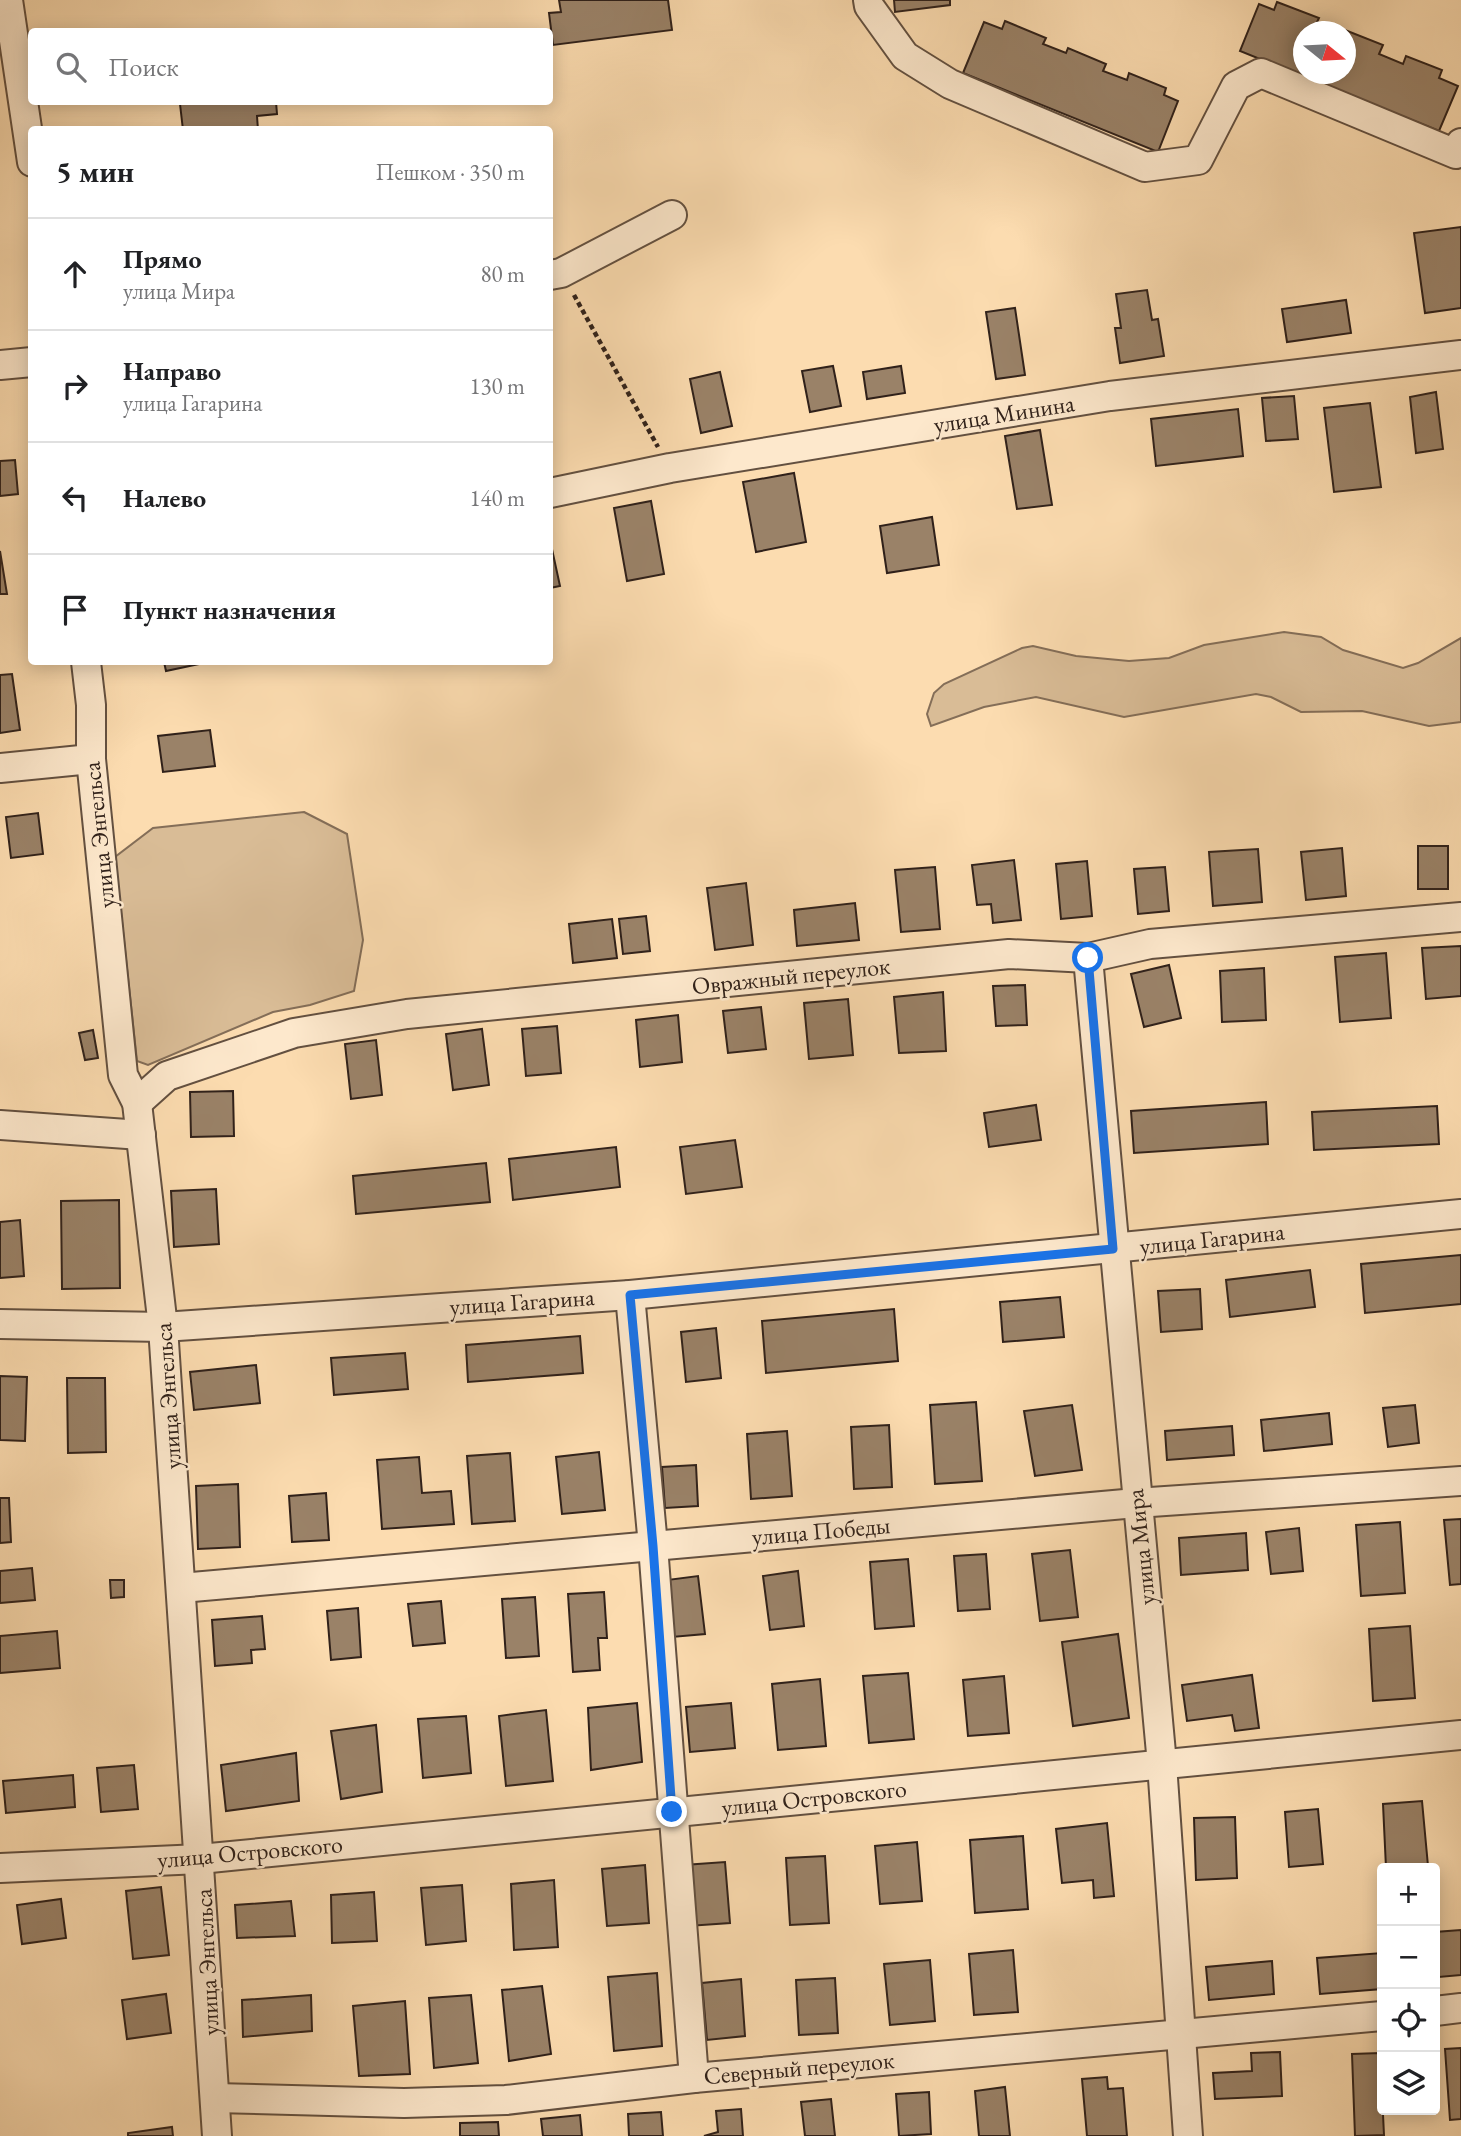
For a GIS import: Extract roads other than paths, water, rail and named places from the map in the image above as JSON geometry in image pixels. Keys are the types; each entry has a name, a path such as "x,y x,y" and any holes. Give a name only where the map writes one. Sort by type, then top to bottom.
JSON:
{"street":[{"path":"8,0 28,135"},
{"path":"868,0 869,6 905,56 950,84 1145,167 1198,160 1236,86 1261,73 1456,154 1461,143"},
{"path":"555,274 672,215"},
{"name":"улица Минина","path":"553,492 670,468 1110,396 1461,355"},
{"path":"0,365 28,362"},
{"name":"улица Энгельса","path":"86,665 91,705 91,759 123,1075 137,1103 163,1328 217,2136"},
{"path":"0,768 91,759"},
{"name":"Овражный переулок","path":"137,1103 167,1076 294,1033 408,1014 1009,954 1088,958 1150,944 1461,917"},
{"name":"улица Мира","path":"1088,958 1136,1503 1163,1764 1188,2136"},
{"path":"0,1125 141,1135"},
{"name":"улица Гагарина","path":"0,1324 163,1328 630,1295 1461,1214"},
{"path":"630,1295 653,1546 694,2078"},
{"name":"улица Победы","path":"181,1588 1136,1503 1461,1481"},
{"name":"улица Островского","path":"0,1868 200,1859 1461,1735"},
{"path":"1440,2010 1461,2008"},
{"name":"Северный переулок","path":"215,2098 404,2103 506,2099 694,2078 1377,2016"}]}
